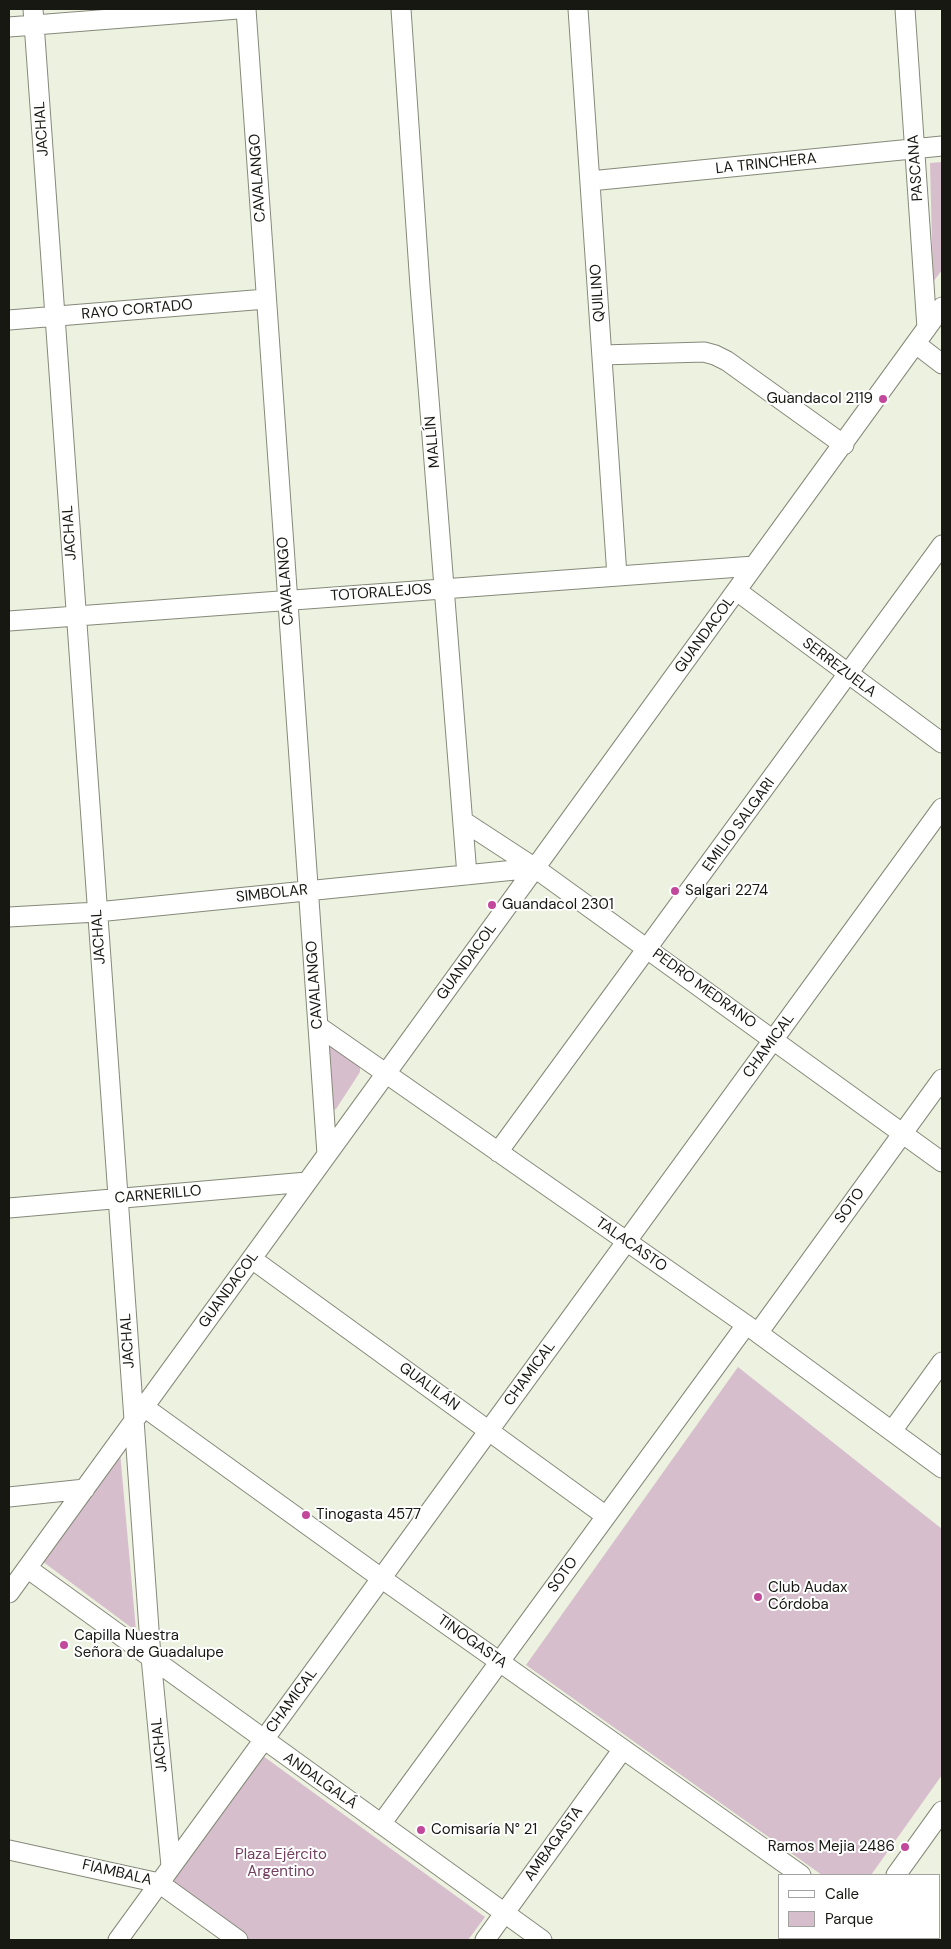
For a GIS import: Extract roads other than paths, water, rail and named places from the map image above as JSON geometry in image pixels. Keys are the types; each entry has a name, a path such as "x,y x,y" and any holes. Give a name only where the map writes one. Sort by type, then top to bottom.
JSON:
{"street":[{"path":"9,27 34,17 238,9"},
{"name":"CAVALANGO","path":"246,9 327,1154"},
{"name":"MALLÍN","path":"401,9 420,286 467,875"},
{"name":"QUILINO","path":"578,9 617,576"},
{"name":"PASCANA","path":"905,9 927,328"},
{"name":"JACHAL","path":"34,17 118,1198 139,1414 151,1657 172,1866"},
{"name":"LA TRINCHERA","path":"590,181 942,146"},
{"name":"RAYO CORTADO","path":"9,320 266,300"},
{"name":"GUANDACOL","path":"9,1593 754,566 844,445 942,307"},
{"path":"916,344 942,364"},
{"path":"602,355 704,352 715,355 727,360 844,445"},
{"name":"EMILIO SALGARI","path":"498,1152 942,545"},
{"name":"TOTORALEJOS","path":"9,621 754,566"},
{"name":"SERREZUELA","path":"737,591 942,743"},
{"name":"CHAMICAL","path":"118,1940 942,808"},
{"name":"PEDRO MEDRANO","path":"463,821 536,868 942,1162"},
{"name":"SIMBOLAR","path":"9,917 97,912 536,868"},
{"name":"TALACASTO","path":"318,1026 752,1329 942,1468"},
{"name":"SOTO","path":"382,1824 606,1516 903,1134 942,1079"},
{"name":"CARNERILLO","path":"9,1208 308,1182"},
{"name":"GUALILÁN","path":"252,1259 606,1516"},
{"path":"892,1431 942,1362"},
{"name":"TINOGASTA","path":"139,1414 381,1578 800,1874"},
{"path":"9,1496 85,1489"},
{"name":"ANDALGALÁ","path":"27,1568 542,1940"},
{"name":"AMBAGASTA","path":"485,1940 623,1749"},
{"path":"897,1874 942,1811"},
{"name":"FIAMBALA","path":"9,1850 160,1883 238,1940"}],"place":[{"name":"Guandacol 2119","path":"883,399"},
{"name":"Salgari 2274","path":"675,891"},
{"name":"Guandacol 2301","path":"492,905"},
{"name":"Tinogasta 4577","path":"306,1515"},
{"name":"Club Audax Córdoba","path":"758,1597"},
{"name":"Capilla Nuestra Señora de Guadalupe","path":"64,1645"},
{"name":"Comisaría N° 21","path":"421,1830"},
{"name":"Ramos Mejia 2486","path":"905,1847"}],"park label":[{"name":"Plaza Ejército Argentino","path":"281,1864"}]}
